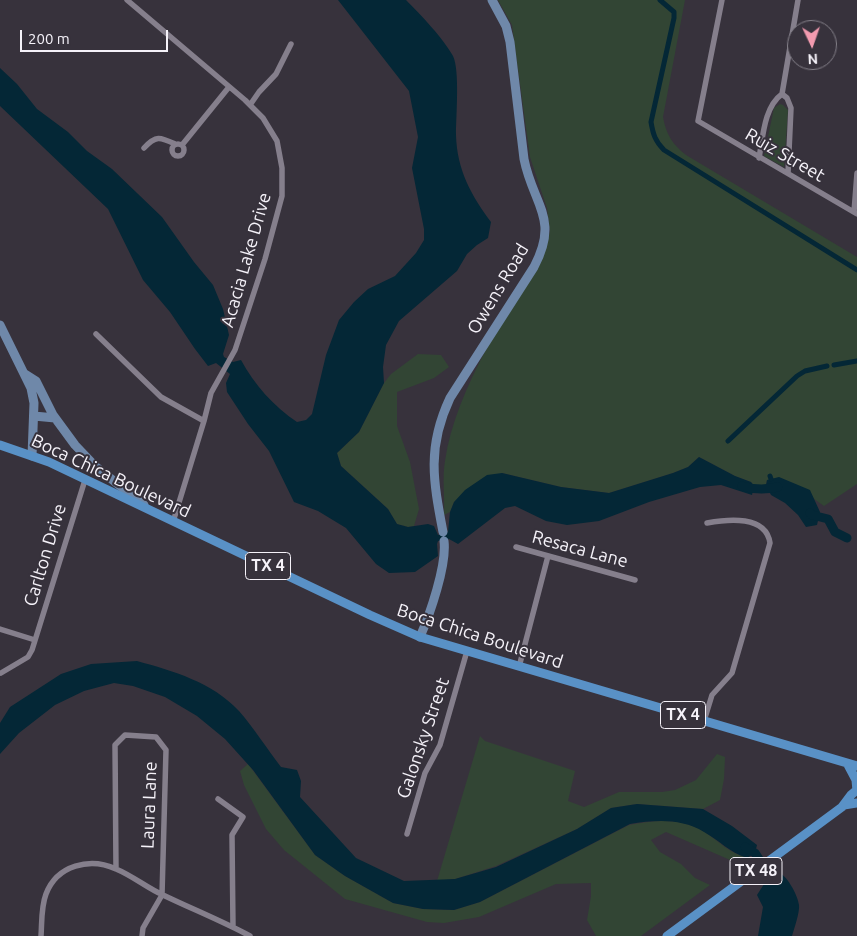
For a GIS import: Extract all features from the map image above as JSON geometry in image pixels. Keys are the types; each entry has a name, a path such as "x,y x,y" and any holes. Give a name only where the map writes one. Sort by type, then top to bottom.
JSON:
{"main road":[{"name":"Boca Chica Boulevard","path":"0,445 32,456 85,480 370,616 420,637 857,765"},
{"path":"846,763 856,780 857,790"},
{"name":"TX 48","path":"667,936 844,805 850,795 857,790"},
{"path":"844,805 856,803"}],"street":[{"name":"Acacia Lake Drive","path":"127,0 263,118 276,142 282,168 282,196 265,259 235,350 211,393 173,522"},
{"name":"Owens Road","path":"420,637 443,565 445,549 436,497 434,472 434,449 442,416 450,398 534,267 545,238 544,213 528,175 524,159 510,42 506,26 492,0"},
{"name":"Ruiz Street","path":"722,0 698,121 856,213"},
{"path":"759,158 769,110 774,99 782,94 798,0"},
{"path":"250,105 276,74 290,44"},
{"path":"182,145 229,87"},
{"path":"782,94 791,108 788,174"},
{"path":"144,148 151,140 157,138 182,145"},
{"path":"175,144 172,150 174,155 179,156 184,151 182,145"},
{"path":"856,213 857,173"},
{"path":"0,324 31,388 34,403 32,456"},
{"path":"96,334 160,397 204,421"},
{"path":"25,374 36,381 55,418 75,444 95,466 148,510"},
{"path":"34,416 55,418"},
{"name":"Carlton Drive","path":"0,673 28,656 35,640 85,480"},
{"path":"704,721 712,695 732,673 770,543 765,529 759,525 735,520 707,523"},
{"name":"Resaca Lane","path":"516,547 635,580"},
{"path":"519,667 548,556"},
{"path":"0,629 35,640"},
{"name":"Galonsky Street","path":"407,834 425,773 440,745 467,651"},
{"name":"Laura Lane","path":"116,869 115,745 125,735 156,737 166,750 162,895"},
{"path":"218,799 243,817 232,835 233,927"},
{"path":"41,936 42,909 46,894 55,879 75,865 96,863 116,869 162,895 250,936"},
{"path":"142,936 143,928 162,895"}],"green space":[{"path":"498,0 685,0 663,117 670,138 686,155 857,257 857,484 824,506 810,496 767,480 766,485 754,486 751,482 735,476 699,457 688,467 673,473 609,493 561,487 502,473 454,502 450,512 444,515 445,461 460,405 486,349 547,244 550,231 547,208 530,157 512,25"},
{"path":"780,104 788,110 784,167 764,156 774,108"},
{"path":"418,354 441,355 449,367 434,378 397,392 397,426 410,462 419,509 414,526 408,527 397,524 388,509 341,466 337,453 359,432 384,383 391,374"},
{"path":"480,736 485,741 575,771 568,801 584,807 619,792 662,792 675,790 696,780 717,754 725,757 724,779 720,800 703,809 637,804 611,808 577,829 496,866 455,879 437,881"},
{"path":"248,764 315,855 345,876 393,903 423,909 454,910 480,902 629,825 638,823 668,821 687,824 705,832 730,850 747,858 737,863 666,832 651,840 660,852 681,864 695,878 710,885 641,936 596,936 587,920 591,883 556,884 479,917 444,923 427,922 345,899 284,850 266,829 244,785 240,771"}],"water":[{"path":"338,0 406,0 449,49 453,56 456,72 456,135 459,160 471,192 491,222 488,238 467,254 457,271 399,321 386,345 383,367 384,383 359,432 337,453 341,466 388,509 397,524 408,527 428,524 434,526 438,535 448,532 450,512 454,502 465,490 487,475 502,473 561,487 609,493 688,467 699,457 735,476 751,482 754,486 752,495 721,485 700,487 649,502 599,521 567,525 546,521 515,506 505,508 458,544 449,539 438,541 438,556 415,572 389,573 376,564 346,528 318,511 294,502 269,451 227,392 226,383 230,374 216,363 208,366 170,312 143,280 108,209 0,106 0,68 17,84 37,109 68,132 87,151 112,169 162,217 213,285 223,309 229,335 223,354 224,357 233,362 241,360 265,394 297,422 306,420 312,414 326,355 339,320 368,289 395,276 416,253 424,240 424,229 412,168 418,137 409,91"},
{"path":"779,477 810,490 820,512 817,525 806,527 798,515 785,503 771,495 766,485 767,480"},
{"path":"137,661 191,679 217,692 228,701 245,718 281,767 297,770 301,781 300,797 356,858 404,881 455,879 496,867 577,829 611,808 637,804 703,809 732,826 757,845 755,853 747,858 741,856 704,832 686,824 658,821 630,824 480,902 454,910 423,909 393,903 345,876 315,855 253,770 225,739 197,716 165,697 133,686 114,683 84,691 55,705 19,733 0,754 0,723 10,707 61,674 91,664"},
{"path":"776,872 784,876 796,896 799,908 797,921 792,936 758,936 763,907 757,895 766,881"}],"waterway":[{"path":"660,0 674,12 674,18 651,122 658,144 664,150 857,270"},
{"path":"834,365 857,361"},
{"path":"728,441 797,376 805,371 827,366"},
{"path":"742,486 760,489 778,487"},
{"path":"810,513 828,519 835,532 847,538"},
{"path":"745,847 755,853 761,862"}]}
